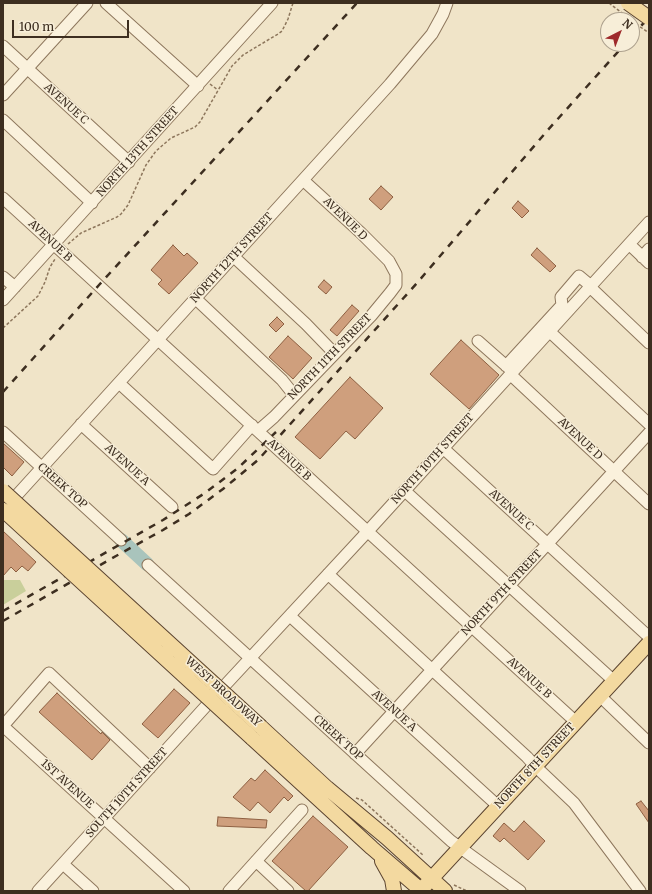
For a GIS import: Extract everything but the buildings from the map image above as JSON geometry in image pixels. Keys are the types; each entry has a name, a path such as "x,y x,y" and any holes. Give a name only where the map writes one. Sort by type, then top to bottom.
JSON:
{"main road":[{"path":"628,3 649,18"},
{"name":"WEST BROADWAY","path":"3,491 339,799 387,838 445,891"},
{"name":"WEST BROADWAY","path":"4,509 372,848 421,891"},
{"name":"NORTH 8TH STREET","path":"421,891 649,643"},
{"path":"372,848 388,870 392,879 394,891"}],"street":[{"path":"3,95 87,3"},
{"path":"106,3 198,86"},
{"name":"NORTH 13TH STREET","path":"3,300 272,3"},
{"name":"NORTH 12TH STREET","path":"4,509 196,299 423,45 438,24 447,3"},
{"name":"AVENUE C","path":"3,46 129,162"},
{"path":"3,120 92,203"},
{"name":"AVENUE D","path":"303,180 361,233 388,261 394,268 397,279"},
{"name":"AVENUE B","path":"3,198 576,722"},
{"name":"NORTH 10TH STREET","path":"216,695 405,491 510,371 550,332 649,222"},
{"path":"629,244 647,256"},
{"path":"234,256 306,324 334,353"},
{"path":"3,276 15,287"},
{"path":"510,371 562,305 561,297 579,276 649,343"},
{"name":"NORTH 11TH STREET","path":"119,383 213,469 255,428 294,395 371,316 396,285 397,279"},
{"path":"196,299 282,380 294,395"},
{"path":"550,332 649,424"},
{"name":"AVENUE D","path":"478,341 649,504"},
{"name":"AVENUE A","path":"81,424 172,507"},
{"name":"CREEK TOP","path":"3,432 121,540"},
{"name":"NORTH 9TH STREET","path":"355,754 649,433"},
{"name":"AVENUE C","path":"443,448 649,637"},
{"path":"405,491 614,680"},
{"name":"CREEK TOP","path":"148,565 460,848 520,891"},
{"path":"328,574 527,756 535,766 574,803 640,891"},
{"name":"AVENUE A","path":"290,616 498,806"},
{"path":"3,726 49,673 150,768"},
{"name":"SOUTH 10TH STREET","path":"38,891 216,695"},
{"path":"600,696 649,743"},
{"name":"1ST AVENUE","path":"3,726 184,891"},
{"path":"229,891 302,810"},
{"path":"256,861 288,891"},
{"path":"63,864 93,891"}],"path":[{"path":"67,246 81,233 121,214 128,205 146,165 156,150 171,138 195,127 200,122 232,66 243,55 282,31 294,3"},
{"path":"609,3 621,12"},
{"path":"640,26 649,33"},
{"path":"3,328 38,296 50,267 55,259"}],"green space":[{"path":"3,580 20,580 26,591 3,605"}],"waterway":[{"path":"121,540 147,564"}],"railway":[{"path":"3,392 357,3"},
{"path":"640,27 649,17"},
{"path":"3,621 189,514 223,489 258,460 417,283 547,131 618,52"},
{"path":"3,611 163,520 205,493 238,468 276,432"}]}
